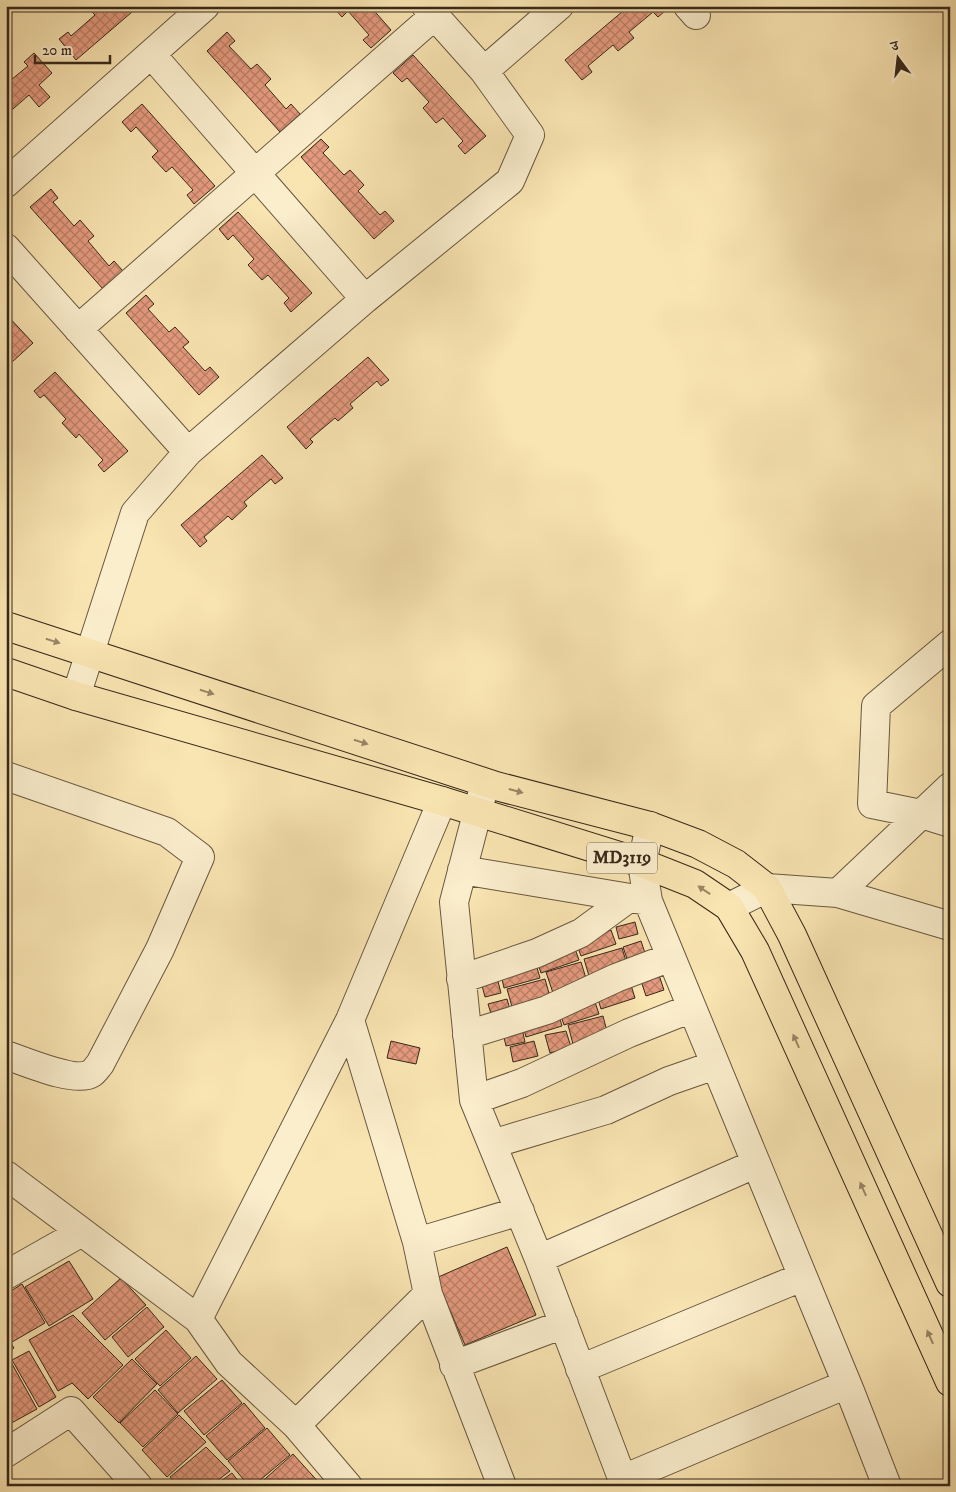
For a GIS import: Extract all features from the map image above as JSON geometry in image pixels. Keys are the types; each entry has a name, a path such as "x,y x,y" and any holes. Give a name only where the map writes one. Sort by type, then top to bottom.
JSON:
{"main road":[{"name":"MD3119","path":"6,626 485,782 650,826 698,844 736,864 767,888 796,944 950,1283"},
{"name":"MD3119","path":"6,672 76,696 442,801 642,863 695,884 729,907 759,960 950,1382"}],"street":[{"path":"6,183 204,6"},
{"path":"484,71 559,6"},
{"path":"76,696 135,513 188,452 365,299 510,181 530,136 484,71 430,11 254,174 78,330"},
{"path":"150,54 365,299"},
{"path":"6,248 188,452"},
{"path":"950,644 876,706 872,804 921,814 950,823"},
{"path":"6,776 167,832 200,858 160,949 100,1064 92,1073 82,1076 65,1074 6,1055"},
{"path":"485,782 454,902 474,1100 539,1259 624,1482 847,1384"},
{"path":"838,893 950,787"},
{"path":"198,1319 350,1020 442,801"},
{"path":"650,826 642,863 639,899 671,957 847,1384 887,1486"},
{"path":"462,870 639,899"},
{"path":"729,907 767,888 838,893 950,926"},
{"path":"462,979 537,953 582,933 639,899"},
{"path":"467,1036 547,1010 616,978 671,957"},
{"path":"474,1100 522,1083 629,1032 692,1008"},
{"path":"350,1020 417,1242 428,1294 502,1486"},
{"path":"492,1144 606,1110 669,1081 715,1065"},
{"path":"539,1259 755,1164"},
{"path":"6,1175 198,1319 229,1363 296,1426 348,1486"},
{"path":"417,1242 520,1211"},
{"path":"6,1275 82,1232"},
{"path":"580,1369 802,1277"},
{"path":"296,1426 428,1294"},
{"path":"454,1365 564,1324"},
{"path":"6,1453 71,1411 138,1486"}],"building":[{"path":"97,6 139,6 76,60 59,39 68,32 71,36 95,15 91,11"},
{"path":"332,6 370,6 391,30 371,48 363,40 369,35 348,11 342,17"},
{"path":"629,6 663,6 666,10 658,17 653,12 629,32 634,38 618,51 613,45 588,66 592,72 582,80 565,60"},
{"path":"227,32 235,41 229,46 251,69 257,64 271,79 265,85 286,109 291,104 300,114 280,132 207,51"},
{"path":"34,53 52,73 39,85 50,97 39,107 29,95 6,115 6,84 28,66 24,62"},
{"path":"413,55 486,136 465,154 458,146 463,141 443,118 436,123 423,108 429,102 407,78 402,82 393,73"},
{"path":"142,104 215,186 194,204 187,195 193,190 172,167 166,172 152,157 158,151 136,127 131,132 122,122"},
{"path":"321,139 329,147 323,153 344,175 350,170 364,185 358,191 380,215 385,211 394,221 374,239 301,157"},
{"path":"51,189 58,198 53,202 74,226 80,220 94,236 88,241 109,266 114,261 123,271 103,289 30,207"},
{"path":"238,212 312,293 291,312 284,303 289,298 268,275 262,280 248,265 254,259 233,235 228,240 219,229"},
{"path":"146,295 154,304 148,309 169,332 175,327 189,342 183,347 205,371 210,367 219,377 199,395 126,313"},
{"path":"6,314 33,343 11,363 6,358 9,353 6,350"},
{"path":"368,357 389,380 381,386 377,381 350,404 353,408 338,421 335,418 310,439 313,442 306,449 287,427"},
{"path":"55,372 128,451 104,472 98,465 103,460 79,434 76,438 62,423 66,419 44,395 40,398 34,391"},
{"path":"262,455 283,478 275,484 271,479 244,502 247,506 232,520 228,516 204,537 207,541 200,547 181,525"},
{"path":"635,922 638,934 619,939 616,927"},
{"path":"611,930 616,944 581,956 576,942"},
{"path":"641,941 647,959 629,965 623,947"},
{"path":"574,946 579,960 541,973 536,958"},
{"path":"622,948 629,971 591,983 584,959"},
{"path":"535,961 540,978 504,988 500,970"},
{"path":"581,962 589,988 555,999 546,972"},
{"path":"657,969 664,990 646,996 639,975"},
{"path":"496,974 501,993 485,997 480,978"},
{"path":"545,979 552,1004 514,1014 507,989"},
{"path":"630,982 635,998 601,1009 596,993"},
{"path":"593,996 599,1014 564,1025 558,1007"},
{"path":"507,999 512,1016 493,1020 488,1004"},
{"path":"558,1012 562,1026 526,1037 522,1022"},
{"path":"603,1016 609,1039 574,1048 568,1025"},
{"path":"521,1024 525,1042 506,1046 502,1029"},
{"path":"566,1031 571,1047 550,1053 545,1035"},
{"path":"391,1041 420,1048 416,1064 387,1058"},
{"path":"534,1041 538,1056 513,1062 510,1047"},
{"path":"507,1247 536,1315 465,1345 436,1278"},
{"path":"69,1261 93,1299 49,1326 25,1287"},
{"path":"121,1278 146,1305 105,1340 82,1313"},
{"path":"22,1284 45,1323 12,1342 6,1332 6,1294"},
{"path":"147,1307 164,1327 128,1357 112,1337"},
{"path":"73,1315 123,1365 88,1399 72,1383 58,1391 29,1340"},
{"path":"166,1330 191,1358 160,1386 135,1359"},
{"path":"6,1335 14,1348 6,1353"},
{"path":"29,1351 56,1397 39,1407 12,1360"},
{"path":"196,1356 217,1379 178,1413 158,1390"},
{"path":"132,1359 157,1384 119,1423 93,1397"},
{"path":"11,1362 37,1409 6,1426 6,1365"},
{"path":"222,1380 242,1403 204,1435 184,1411"},
{"path":"155,1390 178,1414 143,1447 120,1423"},
{"path":"244,1403 265,1428 227,1460 206,1436"},
{"path":"179,1415 206,1442 167,1477 142,1450"},
{"path":"267,1428 290,1455 253,1486 249,1486 228,1461"},
{"path":"206,1447 230,1471 210,1486 177,1486 170,1477"},
{"path":"293,1454 322,1486 257,1486"},
{"path":"232,1473 242,1486 214,1486"}]}
